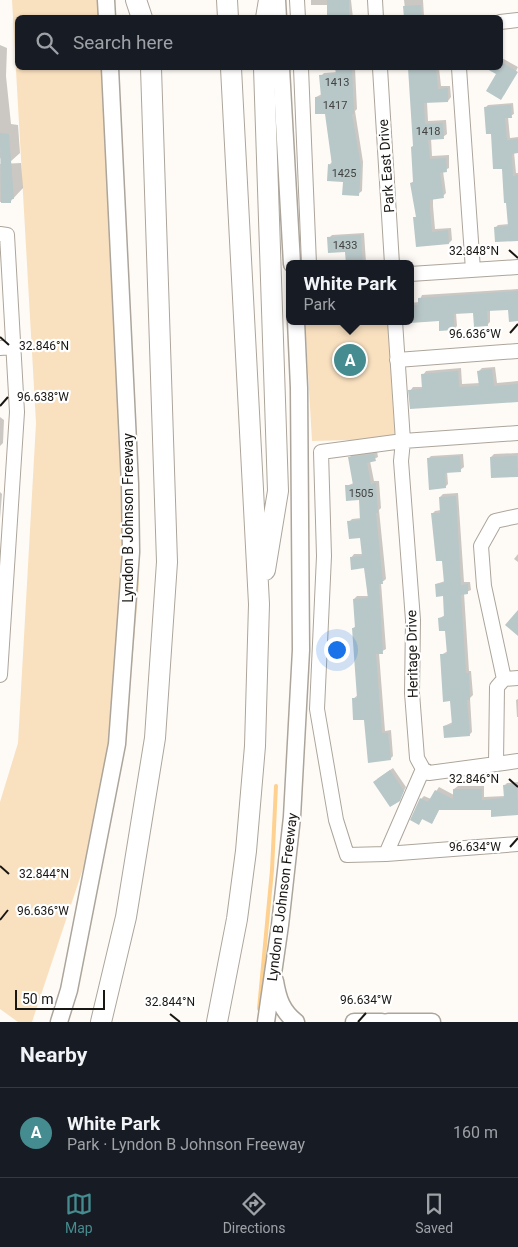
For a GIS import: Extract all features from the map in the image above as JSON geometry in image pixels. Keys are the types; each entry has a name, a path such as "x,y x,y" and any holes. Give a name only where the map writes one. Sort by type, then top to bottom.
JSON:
{"highway":[{"path":"136,0 141,15"},
{"path":"148,0 149,15"},
{"path":"228,0 228,15"},
{"path":"266,15 269,0"},
{"path":"101,1022 126,917 155,738 167,562 151,70"},
{"path":"217,1022 237,919 246,851 255,746 259,604 230,70"},
{"path":"259,604 278,491 264,70"}],"main road":[{"path":"106,0 107,15"},
{"path":"278,0 278,15"},
{"name":"Lyndon B Johnson Freeway","path":"59,1022 71,980 117,744 129,601 131,552 130,484 110,70"},
{"path":"281,70 292,260"},
{"name":"Lyndon B Johnson Freeway","path":"266,1022 274,972 292,816 301,650 299,388 296,325"},
{"path":"274,972 277,994 285,1013 296,1022"},
{"path":"354,1022 382,1022"},
{"path":"388,1022 432,1022"}],"street":[{"path":"298,0 298,15"},
{"path":"375,0 376,15"},
{"path":"503,22 518,20"},
{"path":"300,70 309,260"},
{"name":"Park East Drive","path":"380,70 392,260"},
{"path":"459,70 473,270"},
{"path":"0,234 7,235 7,348 17,412 6,480 0,675"},
{"path":"414,274 518,267"},
{"name":"Heritage Drive","path":"395,325 403,441 401,461 413,620 412,693 417,758 423,770"},
{"path":"398,360 518,351"},
{"path":"518,433 403,441 321,452 324,556 317,709 336,820 346,855 386,854 518,844"},
{"path":"504,679 484,586 481,546 494,522 518,516"},
{"path":"496,763 497,687 504,679 518,678"},
{"path":"386,854 423,770 430,773 518,761"}],"shaded area":[{"path":"12,0 109,0 110,15 15,15 15,53"},
{"path":"16,70 113,70 138,520 139,585 125,743 32,1022 18,1022 0,1009 0,802 18,743 36,423"},
{"path":"305,325 390,325 398,439 312,441"}],"building":[{"path":"327,0 349,0 349,15 327,15"},
{"path":"421,5 422,15 404,15 403,6"},
{"path":"503,63 518,72 501,100 486,91 496,74 489,70 503,70"},
{"path":"335,70 352,70 354,114 352,114 361,166 359,196 342,195 343,182 327,181 328,164 332,165 325,114 315,114 315,97 321,97 319,75 336,74"},
{"path":"408,70 436,70 438,89 448,88 448,102 424,103 425,124 443,123 444,139 428,140 430,159 446,158 447,172 440,173 444,198 430,200 430,210 432,232 448,230 449,244 416,247 413,217 416,217 410,183 413,182 411,147 413,146"},
{"path":"511,105 512,118 505,118 507,140 518,139 518,153 512,154 513,176 518,175 518,241 495,242 494,227 508,226 506,203 504,203 502,169 493,169 491,134 486,134 484,107"},
{"path":"0,133 9,134 14,199 11,199 11,203 1,203"},
{"path":"361,235 363,260 346,260 345,252 328,253 327,237"},
{"path":"518,291 518,321 509,322 508,310 487,311 488,326 474,327 473,313 454,314 454,330 439,331 439,321 414,323 414,305 418,305 418,298"},
{"path":"492,369 494,386 518,384 518,402 410,409 408,390 422,389 421,374 458,371 459,387 479,386 477,371"},
{"path":"374,454 376,461 367,463 371,484 376,483 378,513 376,513 383,584 379,584 383,654 376,654 382,733 388,733 391,760 368,763 364,720 353,720 352,698 357,698 352,628 355,628 353,599 368,598 364,568 351,570 350,557 362,556 360,538 349,539 347,521 360,520 359,500 346,501 345,485 353,485 348,457"},
{"path":"460,456 461,472 445,473 446,488 429,490 427,458"},
{"path":"517,456 518,477 491,478 490,457"},
{"path":"456,496 461,585 468,584 468,594 461,595 466,673 469,673 470,700 467,700 470,736 444,738 443,726 452,725 450,701 443,702 440,654 447,654 445,631 439,631 438,618 444,617 443,596 436,597 435,584 444,583 442,561 436,561 431,513 440,513 439,497"},
{"path":"518,610 518,636 505,625"},
{"path":"390,770 404,791 400,801 390,807 373,782"},
{"path":"517,784 518,815 491,817 491,810 439,810 432,824 422,819 419,825 410,820 420,798 428,802 435,790 453,799 453,789 482,789 482,800 504,798 503,785"}],"waterway":[{"path":"259,1009 272,870 276,786"}],"place":[{"name":"White Park","path":"350,360"}]}
